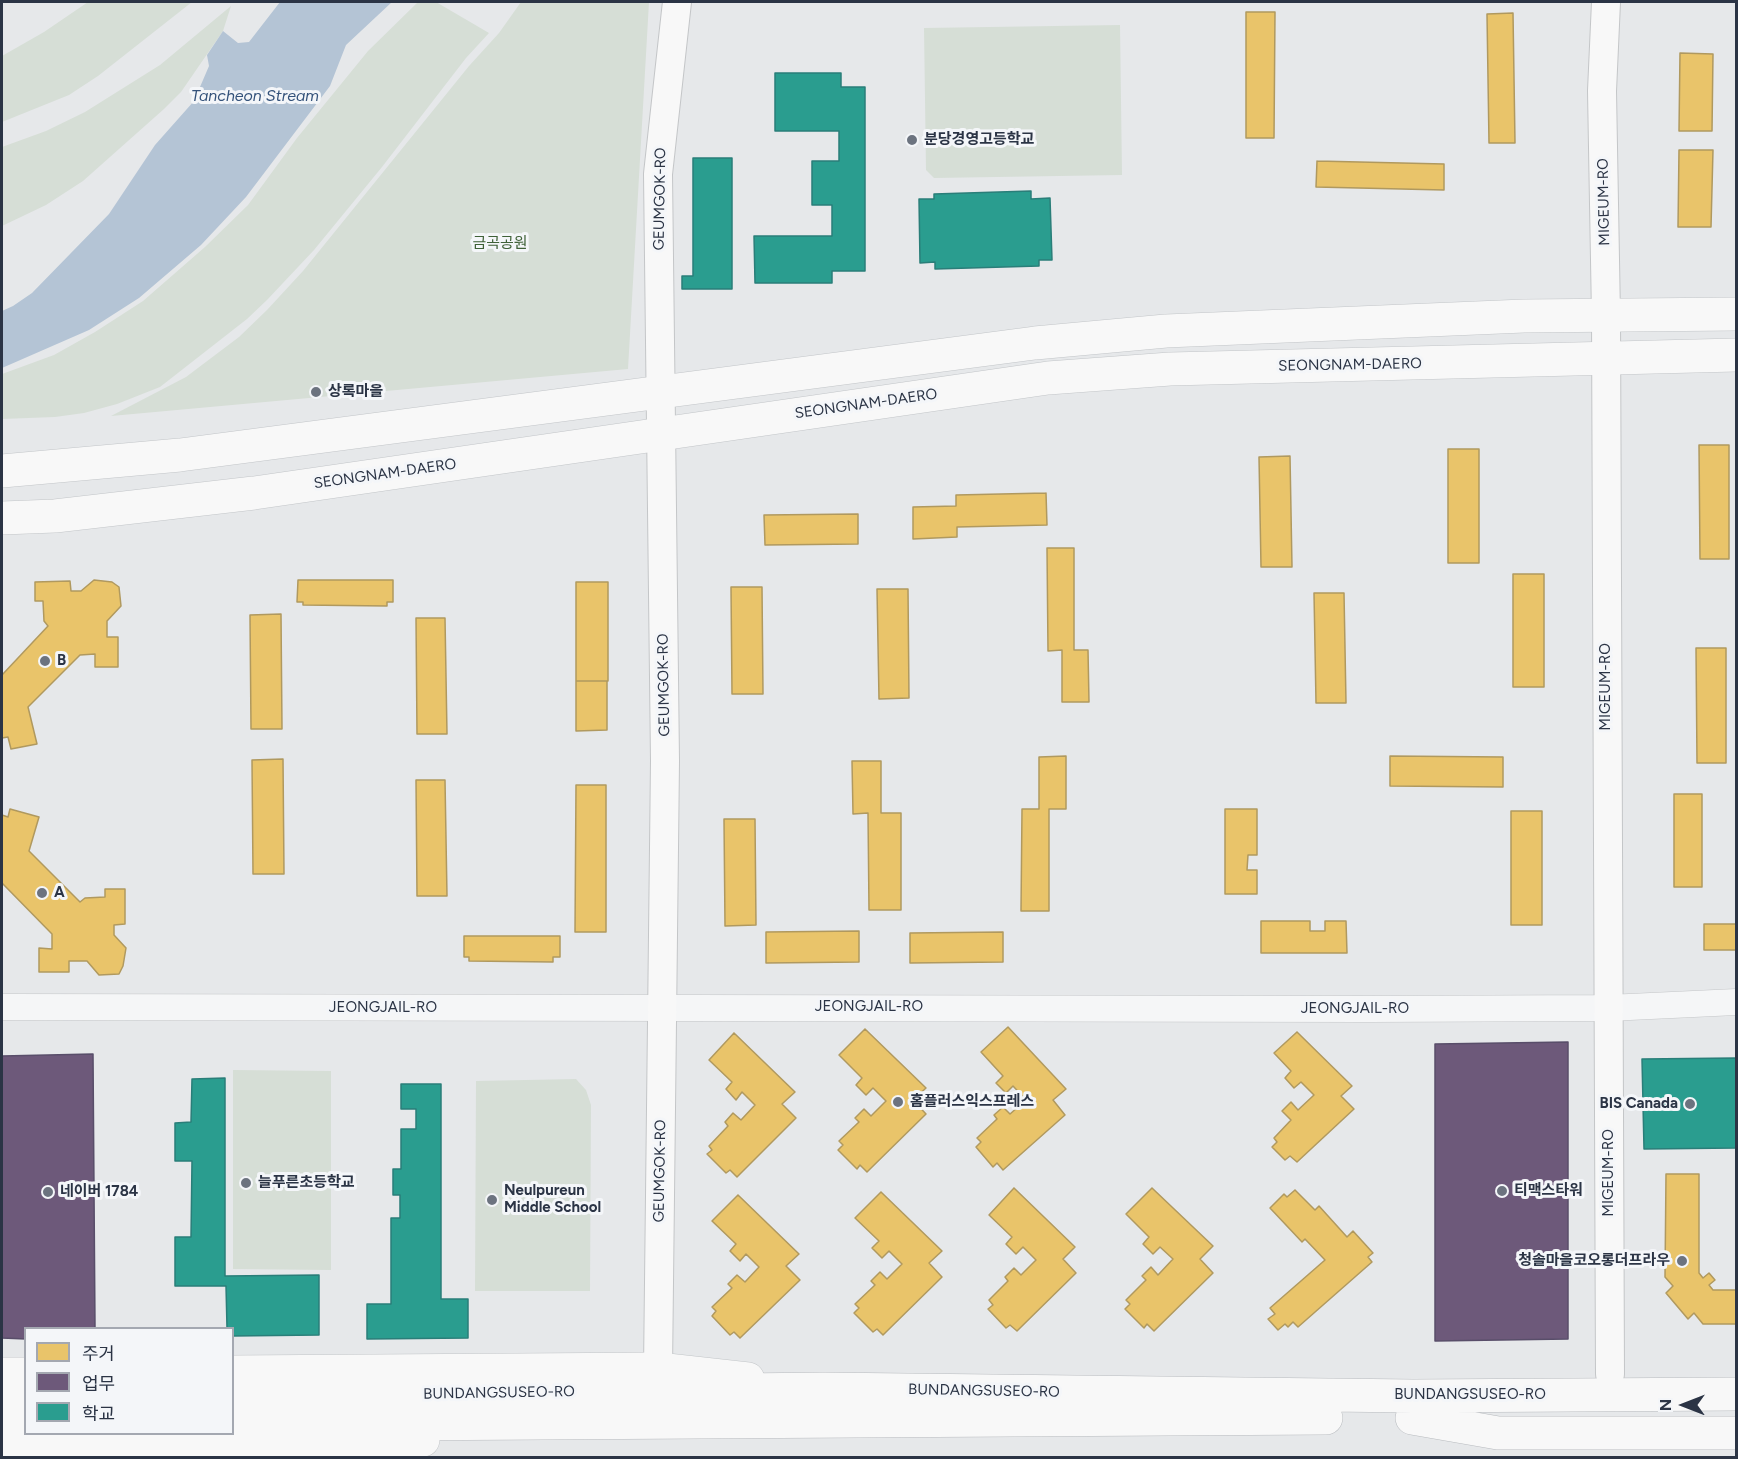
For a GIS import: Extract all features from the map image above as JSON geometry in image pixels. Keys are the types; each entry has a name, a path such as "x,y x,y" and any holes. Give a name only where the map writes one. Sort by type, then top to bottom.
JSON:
{"main road":[{"name":"GEUMGOK-RO","path":"658,1369 665,761 658,174 677,2"},
{"name":"MIGEUM-RO","path":"1606,2 1602,91 1606,316 1610,1374"},
{"path":"2,471 180,455 1035,343 1166,331 1524,316 1737,314"},
{"name":"SEONGNAM-DAERO","path":"2,518 55,516 182,503 1059,377 1170,369 1737,355"},
{"path":"234,1372 658,1369 824,1389"},
{"path":"2,1374 24,1374"},
{"path":"1412,1407 1501,1377 1737,1374"},
{"name":"BUNDANGSUSEO-RO","path":"234,1396 824,1389 1412,1407"},
{"name":"BUNDANGSUSEO-RO","path":"234,1425 811,1420 1412,1407 1656,1405 1737,1394"},
{"path":"2,1399 24,1398"},
{"name":"BUNDANGSUSEO-RO","path":"1656,1405 1737,1415"},
{"path":"1412,1407 1498,1433 1737,1433"},
{"path":"2,1445 715,1437 811,1420"},
{"path":"2,1426 24,1426"}],"street":[{"name":"JEONGJAIL-RO","path":"2,1007 1333,1009 1608,1008 1737,1002"}],"green space":[{"path":"88,2 192,2 98,76 69,95 2,122 2,56 44,32"},
{"path":"418,2 436,2 489,33 466,58 314,250 267,300 247,319 160,387 117,404 84,413 55,417 2,419 2,374 54,355 95,332 143,301 205,247 248,205 297,138 368,51"},
{"name":"금곡공원","path":"521,2 649,2 628,369 111,416 186,377 239,337 267,310 303,271 469,66 499,33"},
{"path":"231,6 223,31 181,92 164,109 83,181 46,205 2,226 2,147 46,131 85,112 160,65"},
{"path":"1120,25 1122,175 934,178 926,170 924,28"},
{"path":"233,1070 331,1071 331,1270 233,1269"},
{"path":"576,1079 586,1090 591,1105 590,1291 475,1291 476,1081"}],"water":[{"name":"Tancheon Stream","path":"280,2 392,2 346,45 330,86 246,197 201,245 139,298 89,330 2,368 2,311 32,293 109,214 155,145 194,101 209,66 207,55 223,31 238,43 249,42"}],"building: 주거":[{"path":"1246,12 1275,12 1274,138 1246,138"},
{"path":"1513,13 1515,143 1489,143 1487,14"},
{"path":"1680,53 1713,54 1712,131 1679,131"},
{"path":"1679,150 1713,150 1711,227 1678,227"},
{"path":"1317,161 1444,164 1444,190 1316,187"},
{"path":"1699,445 1729,445 1729,559 1700,559"},
{"path":"1448,449 1479,449 1479,563 1448,563"},
{"path":"1290,456 1292,567 1261,567 1259,457"},
{"path":"1046,493 1047,525 957,527 957,537 913,539 913,507 956,506 956,495"},
{"path":"858,514 858,544 765,545 764,515"},
{"path":"1047,548 1074,548 1074,650 1088,650 1089,702 1062,702 1062,650 1048,651"},
{"path":"1513,574 1544,574 1544,687 1513,687"},
{"name":"B","path":"94,580 112,582 119,587 121,606 107,621 107,637 118,637 118,667 95,667 95,654 80,655 28,707 37,744 11,749 8,737 2,738 2,675 48,626 44,621 43,601 35,601 35,582 70,581 71,591 81,591"},
{"path":"298,580 393,580 393,602 387,602 387,606 303,605 303,602 297,602"},
{"path":"576,582 608,582 608,681 576,681"},
{"path":"731,587 762,587 763,694 732,694"},
{"path":"877,589 908,589 909,698 879,699"},
{"path":"1314,593 1344,593 1346,703 1316,703"},
{"path":"281,614 282,729 251,729 250,615"},
{"path":"416,618 445,618 447,734 417,734"},
{"path":"1696,648 1726,648 1726,763 1697,763"},
{"path":"576,681 607,681 607,730 576,731"},
{"path":"1066,756 1066,809 1049,809 1049,911 1021,911 1022,809 1039,809 1039,757"},
{"path":"1390,756 1503,757 1503,787 1390,786"},
{"path":"283,759 284,874 253,874 252,760"},
{"path":"852,761 881,761 881,813 901,813 901,910 869,910 868,813 853,814"},
{"path":"416,780 445,780 447,896 417,896"},
{"path":"576,785 606,785 606,932 575,932"},
{"path":"1674,794 1702,794 1702,887 1674,887"},
{"name":"A","path":"10,809 39,817 29,851 80,902 85,898 105,897 105,889 125,889 125,924 114,925 114,935 126,948 119,974 99,975 87,961 69,961 69,972 39,972 39,948 52,949 52,934 2,883 2,815 8,817"},
{"path":"1225,809 1257,809 1257,855 1248,855 1247,870 1257,870 1257,894 1225,894"},
{"path":"1511,811 1542,811 1542,925 1511,925"},
{"path":"724,819 755,819 756,925 725,926"},
{"path":"1261,921 1310,921 1310,931 1325,931 1325,921 1346,921 1347,953 1261,953"},
{"path":"1704,924 1736,924 1736,950 1704,950"},
{"path":"859,931 859,962 766,963 766,932"},
{"path":"1003,932 1003,962 910,963 910,933"},
{"path":"464,936 560,936 560,957 553,957 553,962 469,961 469,957 464,957"},
{"path":"1008,1027 1066,1089 1053,1100 1065,1115 1003,1170 997,1163 993,1167 976,1147 981,1142 977,1138 997,1119 994,1115 1003,1107 1010,1114 1026,1100 1013,1086 1006,1093 996,1083 1003,1076 981,1052"},
{"path":"865,1029 926,1088 913,1100 926,1114 867,1172 860,1165 857,1169 838,1150 843,1145 839,1141 859,1122 855,1118 864,1109 871,1116 886,1101 873,1088 866,1095 856,1085 862,1078 839,1055"},
{"path":"1297,1032 1352,1086 1341,1096 1354,1109 1297,1162 1290,1156 1285,1160 1272,1147 1277,1142 1274,1138 1291,1120 1282,1111 1291,1102 1298,1110 1314,1095 1301,1082 1294,1088 1285,1078 1291,1071 1274,1053"},
{"path":"734,1033 795,1092 782,1104 796,1118 737,1177 730,1170 726,1173 707,1154 712,1150 709,1146 728,1126 725,1122 733,1113 741,1120 755,1105 742,1092 736,1100 726,1089 732,1082 709,1060"},
{"name":"청솔마을코오롱더프라우","path":"1666,1174 1699,1174 1699,1273 1703,1278 1709,1273 1715,1280 1709,1285 1713,1290 1736,1290 1736,1324 1703,1324 1694,1313 1688,1319 1666,1293 1673,1286 1665,1277"},
{"path":"1014,1188 1075,1247 1063,1259 1076,1273 1017,1331 1010,1325 1006,1328 988,1309 993,1305 989,1300 1008,1281 1005,1277 1014,1268 1021,1275 1036,1260 1023,1247 1016,1254 1006,1244 1012,1237 989,1215"},
{"path":"1152,1188 1213,1246 1200,1259 1213,1273 1154,1331 1147,1324 1144,1328 1125,1309 1130,1304 1126,1300 1146,1280 1142,1276 1151,1267 1158,1275 1173,1259 1160,1247 1153,1254 1143,1244 1149,1237 1126,1214"},
{"path":"1295,1190 1315,1210 1319,1206 1347,1237 1353,1231 1373,1253 1368,1257 1372,1262 1298,1327 1293,1322 1288,1327 1285,1324 1278,1330 1268,1319 1275,1314 1270,1308 1325,1260 1305,1239 1302,1242 1270,1208 1284,1194 1287,1197"},
{"path":"881,1192 942,1251 929,1263 942,1277 883,1335 877,1329 873,1332 854,1313 859,1308 855,1304 875,1285 871,1281 880,1272 887,1279 902,1264 889,1251 882,1258 872,1248 879,1241 855,1218"},
{"path":"738,1195 799,1254 786,1266 800,1280 740,1338 734,1332 730,1335 712,1316 716,1311 712,1307 732,1288 728,1284 737,1275 745,1282 759,1267 746,1254 740,1261 730,1251 736,1244 712,1221"}],"building: 업무":[{"name":"티맥스타워","path":"1568,1042 1568,1339 1435,1341 1435,1044"},
{"name":"네이버 1784","path":"93,1054 95,1327 24,1327 24,1339 2,1338 2,1056"}],"building: 학교":[{"path":"775,73 841,73 841,87 865,87 865,271 832,271 832,283 755,283 754,236 832,236 832,205 812,205 812,161 839,161 839,131 775,131"},
{"path":"693,158 732,158 732,289 682,289 682,276 693,276"},
{"path":"1031,191 1031,199 1050,198 1052,260 1039,260 1039,266 935,269 935,262 920,263 919,199 934,199 934,194"},
{"name":"BIS Canada","path":"1736,1058 1736,1148 1644,1149 1642,1059"},
{"path":"225,1078 225,1276 319,1275 319,1335 234,1336 234,1327 227,1327 226,1286 175,1286 175,1237 191,1237 192,1161 175,1161 175,1123 191,1122 192,1079"},
{"path":"401,1084 441,1084 441,1299 468,1299 468,1338 367,1339 367,1304 391,1304 391,1218 400,1218 400,1195 393,1195 393,1169 401,1169 401,1129 416,1129 416,1109 401,1109"}],"place":[{"name":"분당경영고등학교","path":"912,140"},
{"name":"상록마을","path":"316,392"},
{"name":"B","path":"45,661"},
{"name":"A","path":"42,893"},
{"name":"홈플러스익스프레스","path":"898,1102"},
{"name":"BIS Canada","path":"1690,1104"},
{"name":"늘푸른초등학교","path":"246,1183"},
{"name":"티맥스타워","path":"1502,1191"},
{"name":"네이버 1784","path":"48,1192"},
{"name":"Neulpureun Middle School","path":"492,1200"},
{"name":"청솔마을코오롱더프라우","path":"1682,1261"}]}
